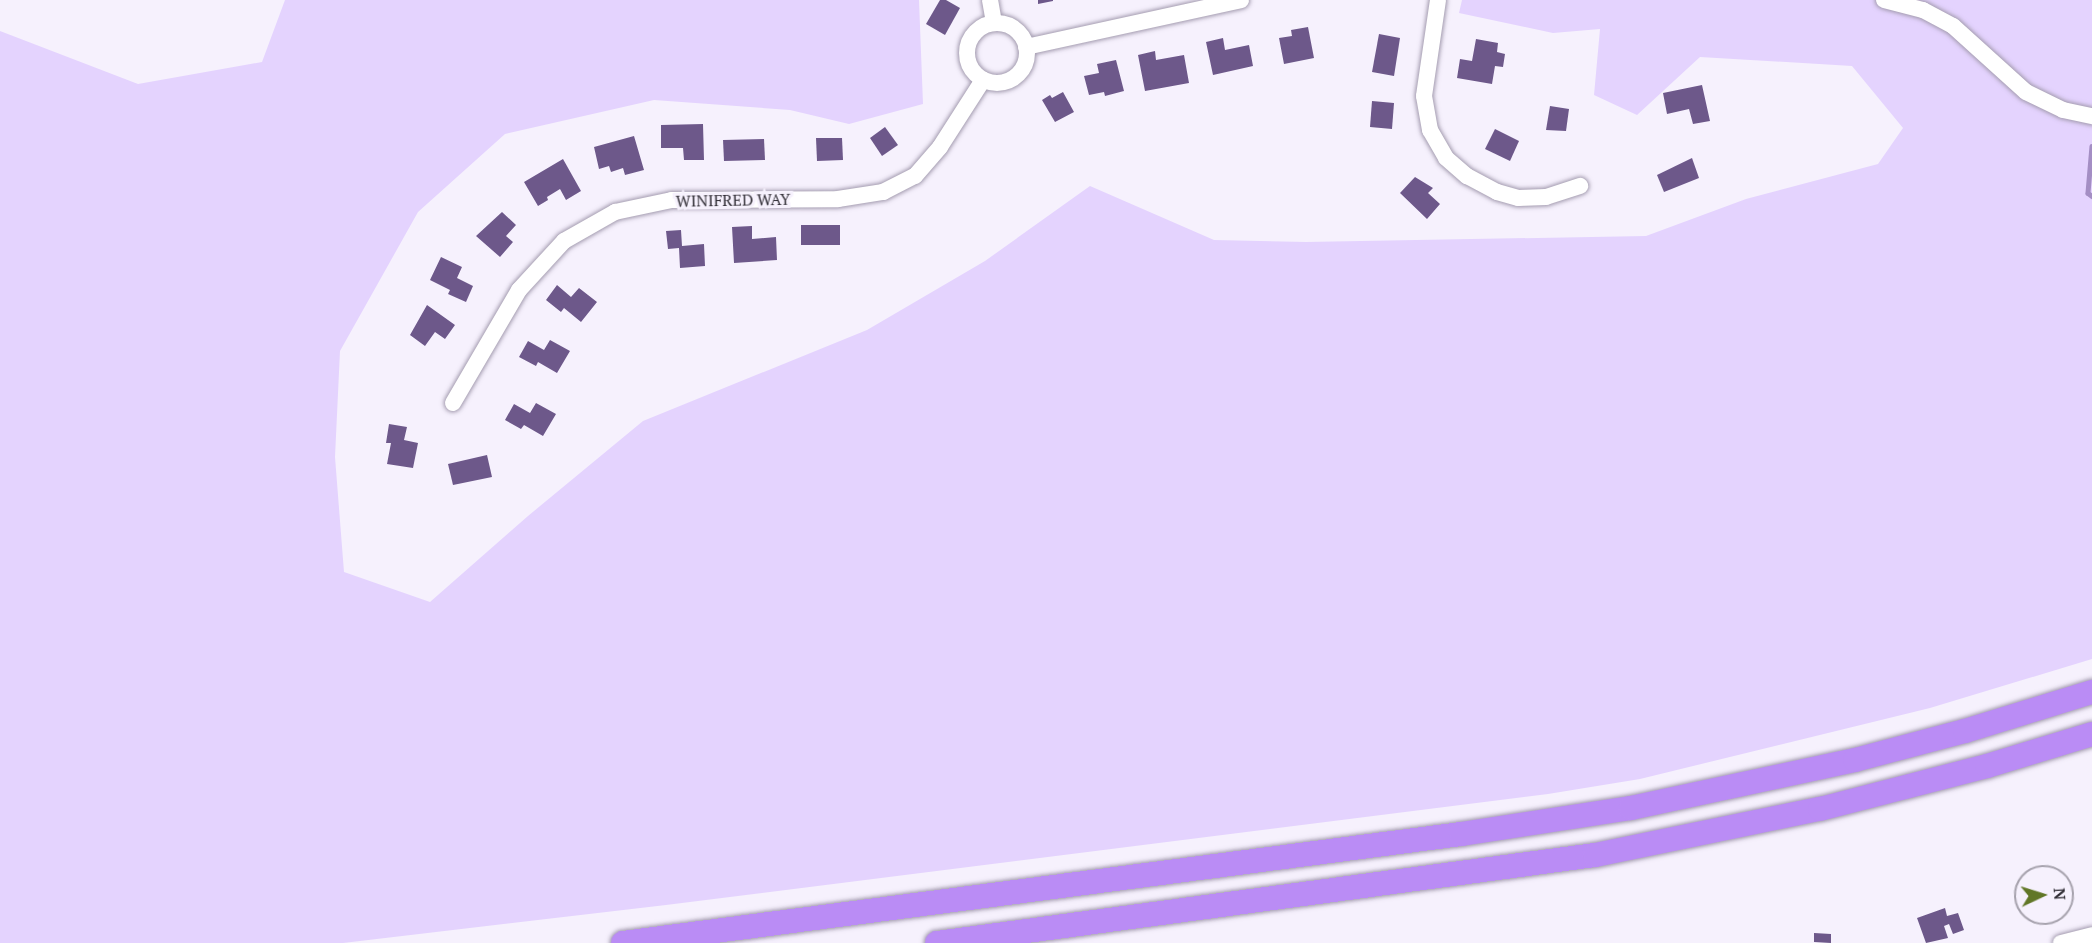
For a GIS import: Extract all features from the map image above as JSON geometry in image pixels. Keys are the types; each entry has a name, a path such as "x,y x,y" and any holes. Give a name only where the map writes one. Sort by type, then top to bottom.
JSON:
{"highway":[{"path":"623,943 1461,834 1631,808 1866,757 2092,692"},
{"path":"937,943 1483,872 1652,845 1876,795 2092,734"}],"street":[{"path":"990,0 994,23"},
{"path":"1026,47 1241,0"},
{"path":"1438,0 1424,96 1430,130 1446,158 1467,176 1497,192 1518,198 1546,197 1580,186"},
{"path":"1884,0 1924,5 1953,26 2026,92 2063,110 2092,116"},
{"path":"994,23 1015,29 1026,47 1025,64 1015,78 999,84 983,80 968,63 967,48 980,28 994,23"},
{"name":"WINIFRED WAY","path":"453,403 519,290 564,241 615,212 672,200 838,199 883,192 915,176 940,147 983,80"},
{"path":"2061,943 2092,935"}],"shaded area":[{"path":"285,0 919,0 923,104 849,124 790,110 654,100 505,134 418,212 340,351 335,457 344,572 430,602 528,516 643,421 867,330 985,261 1090,186 1214,240 1306,242 1646,236 1746,199 1878,164 1903,128 1852,66 1700,57 1637,115 1594,95 1600,29 1553,33 1459,13 1462,0 2092,0 2092,659 1930,708 1640,779 1548,794 666,905 343,943 0,943 0,31 138,84 262,62"}],"building":[{"path":"940,0 946,0 960,8 945,35 926,24"},
{"path":"1038,0 1053,0 1053,1 1038,4"},
{"path":"1308,27 1314,58 1284,64 1279,38 1292,36 1291,30"},
{"path":"1379,34 1400,38 1394,76 1372,72"},
{"path":"1223,38 1225,50 1249,45 1253,66 1213,75 1206,42"},
{"path":"1476,39 1498,43 1497,52 1505,54 1503,67 1495,66 1492,84 1457,78 1460,59 1472,61"},
{"path":"1155,51 1156,60 1184,55 1189,83 1145,91 1138,55"},
{"path":"1116,60 1124,91 1105,96 1104,92 1089,95 1084,76 1099,73 1097,64"},
{"path":"1702,85 1710,121 1693,124 1689,109 1667,114 1663,93"},
{"path":"1063,92 1074,112 1055,122 1042,100 1050,95 1052,98"},
{"path":"1372,101 1394,103 1392,129 1370,127"},
{"path":"1550,106 1569,109 1566,131 1546,130"},
{"path":"703,124 704,160 684,160 683,148 661,148 661,125"},
{"path":"885,127 898,145 882,156 870,138"},
{"path":"1495,129 1519,141 1510,161 1485,149"},
{"path":"634,136 644,170 625,175 623,168 611,172 609,166 599,169 594,147"},
{"path":"816,138 842,138 843,160 817,161"},
{"path":"764,139 765,160 724,161 723,140"},
{"path":"1692,158 1699,178 1664,192 1657,175"},
{"path":"563,159 581,191 566,200 560,189 538,206 524,182"},
{"path":"1415,177 1433,188 1428,193 1440,204 1427,219 1400,193"},
{"path":"502,212 516,225 506,236 513,242 500,257 476,236"},
{"path":"801,225 840,225 840,245 801,245"},
{"path":"752,226 752,239 776,237 777,260 734,263 732,227"},
{"path":"681,230 682,246 704,244 705,266 680,268 679,248 668,249 666,231"},
{"path":"441,257 462,267 457,278 473,286 466,302 448,294 450,290 430,280"},
{"path":"557,285 571,297 579,288 597,302 581,322 564,308 561,312 546,300"},
{"path":"427,305 455,325 445,339 435,332 425,346 410,335"},
{"path":"550,340 570,351 557,373 538,362 536,366 519,357 528,341 544,350"},
{"path":"536,403 556,414 543,436 524,425 521,429 505,420 514,404 530,413"},
{"path":"389,424 407,427 404,440 418,443 413,468 387,464 391,443 386,443"},
{"path":"487,455 492,477 453,485 448,464"},
{"path":"1945,908 1947,916 1958,913 1964,930 1953,934 1949,924 1944,926 1948,938 1926,943 1917,918"},
{"path":"1814,933 1831,934 1831,943 1814,942"}],"waterway":[{"path":"2092,146 2088,193 2092,196"}]}
